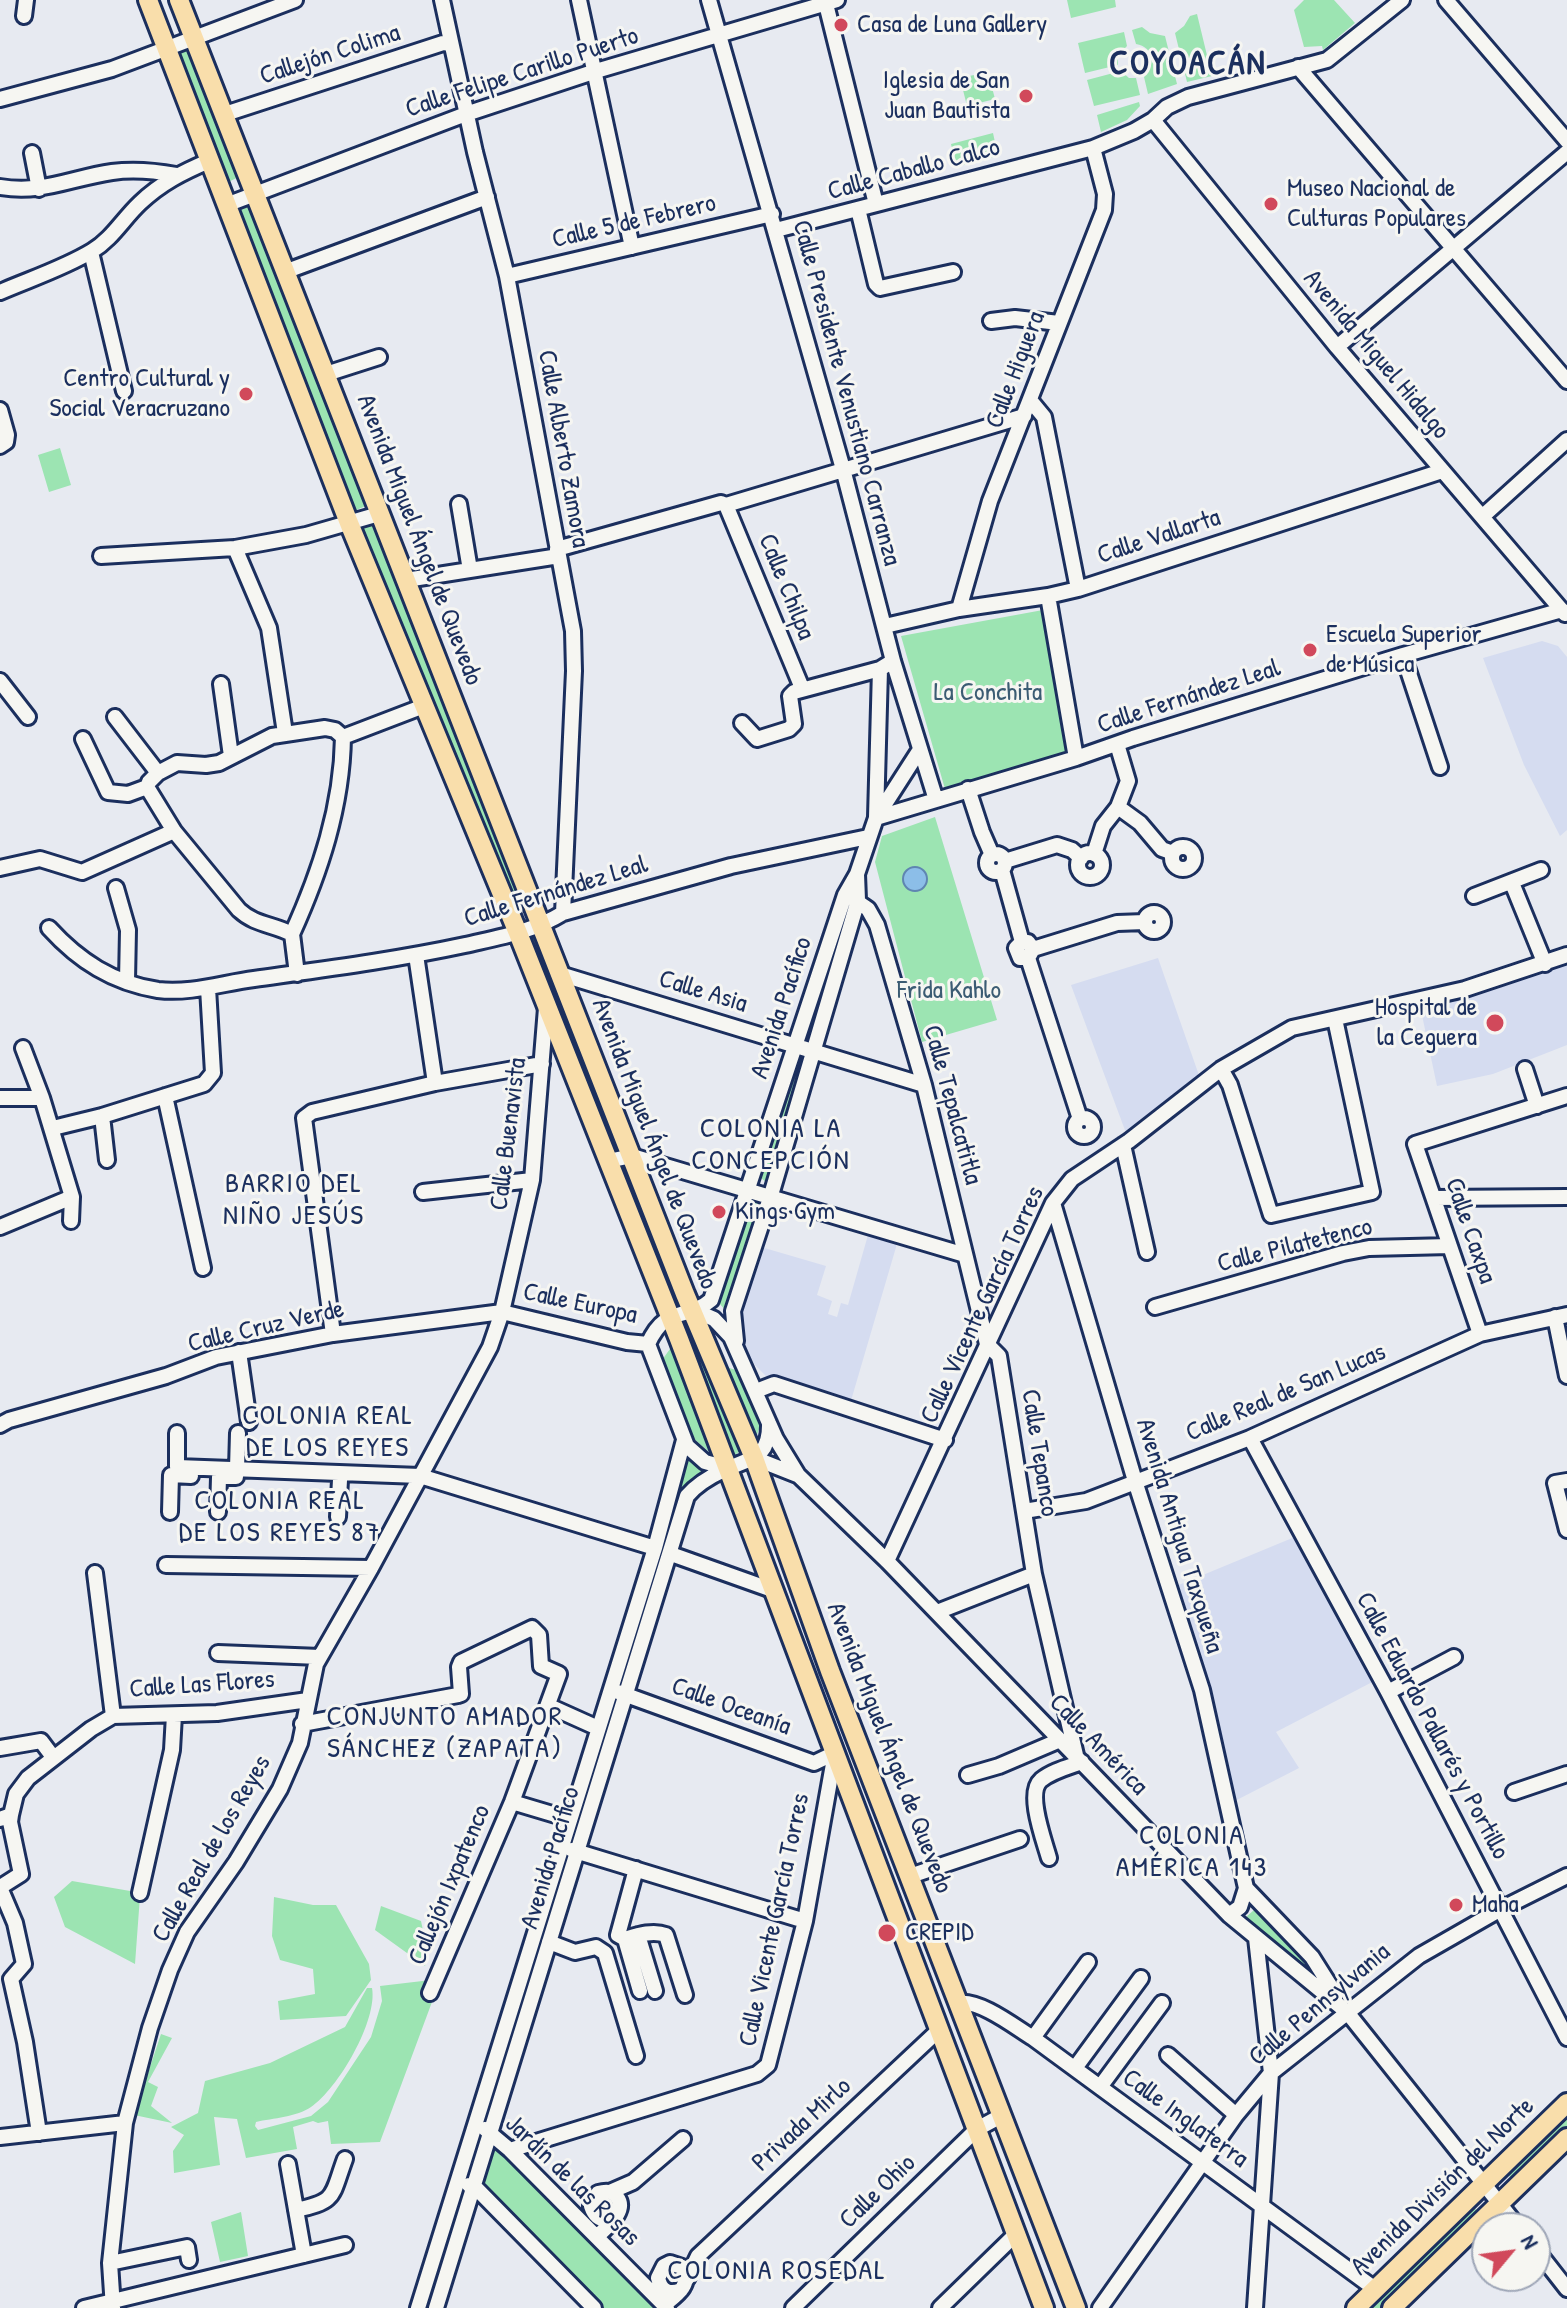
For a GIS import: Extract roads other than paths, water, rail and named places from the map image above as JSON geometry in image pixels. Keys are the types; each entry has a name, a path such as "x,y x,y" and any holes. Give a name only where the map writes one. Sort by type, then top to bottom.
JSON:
{"main road":[{"name":"Avenida Miguel Ángel de Quevedo","path":"148,0 349,523 518,933 670,1316 1044,2308"},
{"name":"Avenida Miguel Ángel de Quevedo","path":"179,0 691,1309 757,1467 830,1671 1076,2308"},
{"path":"730,1476 757,1467"},
{"name":"Avenida División del Norte","path":"1356,2308 1567,2103"},
{"name":"Avenida División del Norte","path":"1401,2305 1567,2138"}],"street":[{"path":"24,16 26,0"},
{"path":"0,99 112,69 295,0"},
{"name":"Calle Alberto Zamora","path":"442,0 466,114 507,276 573,631 574,671 563,913"},
{"path":"579,0 632,247"},
{"name":"Calle Presidente Venustiano Carranza","path":"709,0 772,214 884,622 886,665 936,800"},
{"name":"Calle Caballo Calco","path":"776,230 1093,148 1153,120 1167,107 1188,97 1327,60 1402,0"},
{"path":"1446,0 1567,141"},
{"path":"829,1 876,204"},
{"name":"Calle Felipe Carillo Puerto","path":"226,205 466,114 596,71 829,1"},
{"name":"Callejón Colima","path":"225,114 443,43 451,44"},
{"path":"1298,67 1567,381"},
{"name":"Avenida Miguel Hidalgo","path":"1153,120 1337,347 1564,613"},
{"name":"Calle Higuera","path":"960,604 990,501 1104,210 1105,194 1093,148"},
{"path":"1337,347 1567,152"},
{"path":"32,153 39,189"},
{"path":"0,292 91,252 113,235 139,204 176,175 209,161"},
{"path":"0,187 23,191 39,189 113,172 154,171 176,175"},
{"path":"287,271 487,197"},
{"path":"858,209 876,284 880,288 953,272"},
{"name":"Calle 5 de Febrero","path":"507,276 772,214"},
{"path":"91,252 124,391"},
{"path":"991,321 1015,318 1059,323"},
{"path":"326,374 379,357"},
{"path":"1030,400 1044,417 1078,589"},
{"path":"0,410 7,435 6,442 0,446"},
{"path":"406,580 558,552 1024,416"},
{"path":"1483,516 1567,440"},
{"name":"Calle Vallarta","path":"884,622 956,603 1048,596 1078,589 1442,471"},
{"path":"459,504 470,570"},
{"name":"Calle Chilpa","path":"726,505 802,688"},
{"path":"101,556 235,548 306,535 379,514"},
{"path":"235,548 269,628 285,733"},
{"path":"1048,596 1076,758"},
{"name":"Calle Fernández Leal","path":"876,818 1403,655 1564,613"},
{"path":"1403,655 1440,767"},
{"path":"742,723 757,739 789,729 794,724 790,696 802,688 886,665 876,818"},
{"path":"0,681 28,717"},
{"path":"221,684 231,756"},
{"path":"343,737 424,706"},
{"path":"115,717 158,773"},
{"path":"83,739 108,792 128,794 147,787 158,773 177,763 219,763 272,736 325,728 335,730 343,737"},
{"path":"297,974 292,934 314,885 336,806 343,737"},
{"path":"1000,862 1057,845 1087,856 1103,826 1118,807 1128,781 1117,744"},
{"name":"Avenida Pacífico","path":"738,1349 733,1311 814,1050 868,837 876,818 919,751"},
{"path":"147,787 174,831 248,919 292,934"},
{"path":"968,789 982,832 1000,862 1080,1119"},
{"path":"1118,807 1140,823 1162,849 1173,853"},
{"path":"0,868 40,859 82,872 174,831"},
{"name":"Calle Fernández Leal","path":"49,928 70,951 96,970 159,990 208,988 416,955 518,933 541,926 563,913 731,866 868,837"},
{"path":"1474,896 1541,870"},
{"path":"1512,883 1545,964"},
{"path":"116,888 128,930 127,981"},
{"name":"Avenida Pacífico","path":"670,1316 705,1305 711,1300 794,1044 851,898"},
{"name":"Calle Tepalcatitla","path":"851,898 868,909 877,925 924,1085 987,1344"},
{"path":"1027,950 1117,923 1145,922"},
{"path":"416,955 435,1083"},
{"name":"Calle Vicente García Torres","path":"887,1561 1053,1203 1072,1179 1123,1145 1221,1069 1292,1028 1465,989 1567,955"},
{"name":"Calle Asia","path":"560,974 924,1085"},
{"path":"53,1128 204,1084 213,1073 208,988"},
{"name":"Calle Buenavista","path":"502,1312 532,1180 546,1008"},
{"path":"1221,1069 1230,1085 1271,1215 1372,1192 1335,1019"},
{"path":"23,1048 53,1128 72,1197 71,1221"},
{"path":"333,1334 304,1118 312,1112 435,1083 542,1064"},
{"path":"1525,1069 1537,1106 1567,1096"},
{"path":"165,1096 203,1268"},
{"path":"0,1098 42,1098"},
{"name":"Calle Caxpa","path":"1480,1334 1415,1144 1537,1106"},
{"path":"102,1116 107,1160"},
{"path":"1123,1145 1147,1252"},
{"path":"608,1161 632,1156 965,1255"},
{"path":"423,1192 532,1180"},
{"path":"0,1227 72,1197"},
{"path":"1434,1198 1567,1197"},
{"name":"Avenida Antigua Taxqueña","path":"1053,1203 1135,1481 1202,1690 1246,1888"},
{"name":"Calle Pilatetenco","path":"1155,1307 1343,1253 1369,1248 1450,1246"},
{"name":"Calle América","path":"691,1309 714,1319 729,1334 769,1422 798,1475 937,1612 1229,1915 1347,2012 1507,2212"},
{"name":"Calle Cruz Verde","path":"0,1425 166,1376 216,1357 333,1334 502,1312"},
{"name":"Calle Europa","path":"502,1312 627,1342 648,1344"},
{"name":"Calle Real de los Reyes","path":"112,2304 110,2263 125,2123 150,2028 170,1970 187,1932 236,1862 280,1789 300,1743 320,1657 490,1347 502,1312"},
{"name":"Avenida Miguel Ángel de Quevedo","path":"648,1344 658,1327 670,1316"},
{"path":"1561,1316 1567,1376"},
{"name":"Calle Real de San Lucas","path":"1024,1511 1086,1501 1250,1438 1480,1334 1561,1316"},
{"path":"648,1344 690,1450 730,1476"},
{"name":"Calle Tepanco","path":"987,1344 999,1356 1034,1574 1079,1759"},
{"path":"237,1469 244,1428 239,1352"},
{"path":"756,1391 774,1384 945,1440"},
{"path":"757,1467 769,1422"},
{"path":"177,1433 177,1467 420,1476 655,1548"},
{"name":"Calle Eduardo Pallarés y Portillo","path":"1250,1438 1388,1692 1567,2038"},
{"name":"Avenida Pacífico","path":"418,2308 655,1548 684,1440"},
{"name":"Calle América","path":"757,1467 798,1475"},
{"path":"170,1512 171,1475 401,1483 412,1490"},
{"name":"Avenida Pacífico","path":"436,2308 687,1496 708,1478 730,1476"},
{"path":"218,1512 219,1477"},
{"path":"338,1517 340,1480"},
{"path":"1561,1482 1567,1530"},
{"path":"671,1554 775,1591"},
{"path":"166,1565 371,1568"},
{"path":"95,1573 113,1716"},
{"path":"937,1612 1034,1574"},
{"name":"Callejón Ixpatenco","path":"302,1724 461,1694 461,1662 532,1628 539,1635 541,1666 559,1674 512,1802 430,1993"},
{"path":"218,1653 320,1657"},
{"path":"1388,1692 1454,1657"},
{"name":"Calle Oceanía","path":"611,1689 814,1763 835,1753"},
{"name":"Calle Las Flores","path":"5,1817 28,1778 91,1729 113,1716 217,1713 308,1700"},
{"path":"549,1706 598,1728"},
{"path":"140,1893 172,1750 174,1715"},
{"path":"968,1775 999,1766 1060,1740"},
{"path":"0,1748 41,1741 53,1757"},
{"name":"Calle Vicente García Torres","path":"510,2150 757,2074 768,2065 805,1921 835,1753"},
{"path":"1049,1858 1034,1789 1052,1773 1079,1759"},
{"path":"1514,1792 1567,1774"},
{"path":"512,1802 569,1819"},
{"path":"5,1817 10,1822 21,1874 2,1886 1,1890 15,1923 24,1964 11,1979 25,2042 39,2133"},
{"path":"910,1876 1020,1839"},
{"path":"561,1846 805,1921"},
{"path":"636,1869 618,1933 620,1937 666,1935 685,1995"},
{"name":"Calle Pennsylvania","path":"1100,2308 1236,2115 1271,2073 1419,1956 1567,1876"},
{"path":"1229,1915 1240,1907 1246,1888 1312,1957 1347,2012"},
{"path":"632,1937 648,1991"},
{"path":"1255,2308 1271,2073 1256,1938"},
{"path":"549,1942 575,1952 596,1947 605,1953 636,2056"},
{"path":"1033,2038 1088,1962"},
{"path":"1075,2068 1141,1978"},
{"name":"Calle Inglaterra","path":"959,2003 980,2006 1033,2038 1375,2289"},
{"path":"1100,2087 1162,2003"},
{"name":"Privada Mirlo","path":"666,2307 684,2284 698,2256 940,2029"},
{"path":"1168,2055 1236,2115"},
{"name":"Calle Ohio","path":"793,2308 977,2129 1001,2116"},
{"path":"0,2137 125,2123"},
{"name":"Jardín de las Rosas","path":"475,2126 490,2131 666,2307"},
{"path":"610,2192 633,2182 683,2139"},
{"path":"296,2210 323,2204 331,2197 345,2159"},
{"path":"288,2164 304,2255"},
{"path":"458,2181 474,2186 594,2308"},
{"path":"597,2237 618,2212 633,2182"},
{"path":"577,2216 604,2191 616,2195 618,2212"},
{"path":"593,2198 593,2213 599,2219 607,2221 618,2212"},
{"path":"940,2308 1016,2234"},
{"path":"84,2308 112,2304 345,2245"},
{"path":"110,2263 187,2247 189,2260"},
{"name":"Privada Mirlo","path":"677,2264 698,2256"},
{"path":"644,2284 660,2270 670,2263 682,2267 684,2284 674,2293 666,2291 660,2286 660,2270"},
{"path":"1551,2268 1567,2289"}],"water":[{"path":"915,867 923,871 927,879 923,887 915,891 907,887 903,879 907,871"}],"place":[{"name":"Casa de Luna Gallery","path":"841,25"},
{"name":"Iglesia de San Juan Bautista","path":"1026,96"},
{"name":"Museo Nacional de Culturas Populares","path":"1271,204"},
{"name":"Centro Cultural y Social Veracruzano","path":"246,394"},
{"name":"Escuela Superior de Música","path":"1310,650"},
{"name":"Hospital de la Ceguera","path":"1495,1023"},
{"name":"Kings Gym","path":"719,1212"},
{"name":"Maha","path":"1456,1905"},
{"name":"CREPID","path":"887,1933"}],"district":[{"name":"COYOACÁN","path":"1188,65"},
{"name":"COLONIA LA CONCEPCIÓN","path":"771,1146"},
{"name":"BARRIO DEL NIÑO JESÚS","path":"294,1201"},
{"name":"COLONIA REAL DE LOS REYES","path":"328,1433"},
{"name":"COLONIA REAL DE LOS REYES 87","path":"280,1518"},
{"name":"CONJUNTO AMADOR SÁNCHEZ (ZAPATA)","path":"445,1734"},
{"name":"COLONIA AMÉRICA 143","path":"1192,1853"},
{"name":"COLONIA ROSEDAL","path":"777,2272"}],"park label":[{"name":"La Conchita","path":"988,693"},
{"name":"Frida Kahlo","path":"949,991"}]}
